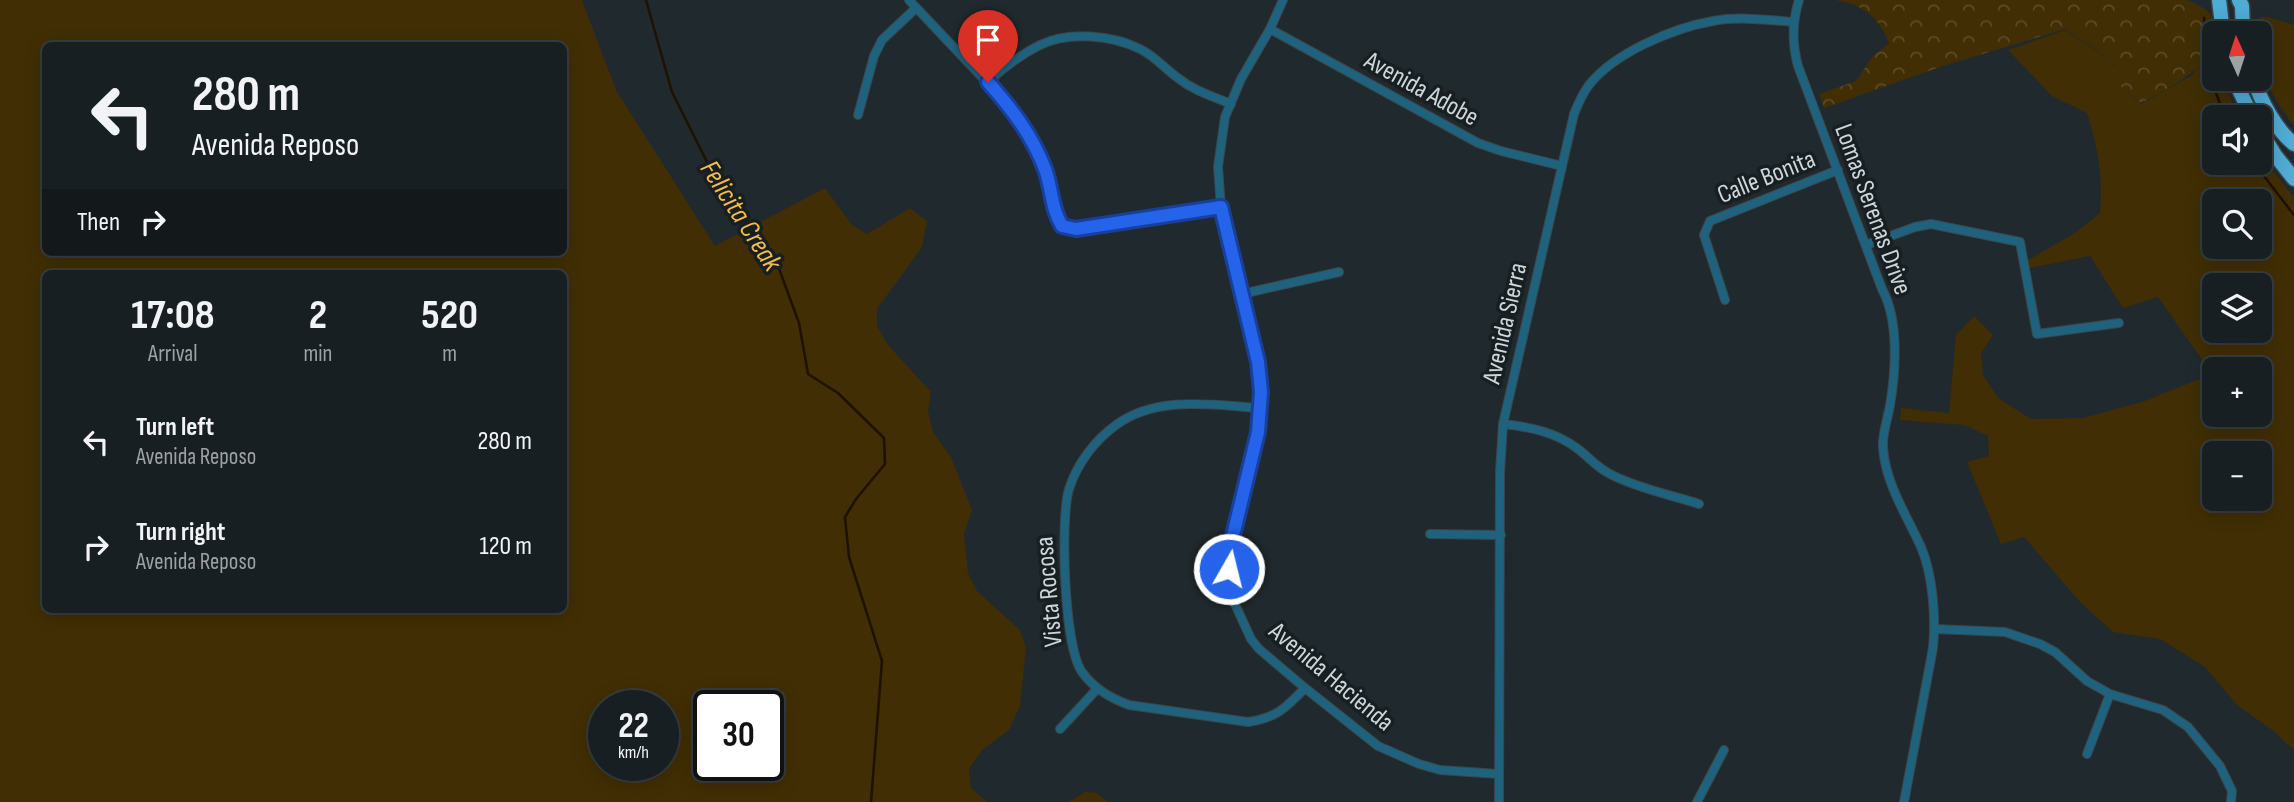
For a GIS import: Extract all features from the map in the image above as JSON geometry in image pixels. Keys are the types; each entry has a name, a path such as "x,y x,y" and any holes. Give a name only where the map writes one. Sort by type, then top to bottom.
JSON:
{"highway":[{"path":"2219,0 2222,21"},
{"path":"2239,0 2243,21"},
{"path":"2260,91 2287,139 2294,144"},
{"path":"2272,150 2294,179"}],"street":[{"path":"909,0 1013,110 1032,139 1046,172 1055,215 1062,226 1076,229 1221,207"},
{"name":"Avenida Hacienda","path":"1283,0 1270,29 1241,79 1225,117 1218,167 1221,207 1258,362 1261,392 1258,432 1231,544 1229,569 1234,602 1251,639 1259,649 1378,746 1440,770 1499,774"},
{"name":"Lomas Serenas Drive","path":"1799,0 1794,22 1793,46 1798,66 1888,300 1894,341 1894,381 1882,446 1891,482 1921,548 1934,600 1935,629 1904,802"},
{"path":"858,115 874,56 882,40 916,8"},
{"name":"Avenida Sierra","path":"1499,802 1503,424 1574,114 1590,84 1618,58 1664,36 1712,21 1749,18 1794,22"},
{"name":"Avenida Adobe","path":"1270,29 1478,143 1562,166"},
{"path":"988,82 1000,71 1052,40 1080,36 1108,38 1139,48 1193,89 1231,104"},
{"name":"Calle Bonita","path":"1725,300 1703,235 1710,221 1838,170"},
{"path":"1866,245 1931,224 2020,242 2037,334 2119,323"},
{"path":"1242,295 1339,272"},
{"name":"Vista Rocosa","path":"1260,408 1167,405 1138,413 1116,425 1084,456 1069,488 1063,522 1072,651 1080,671 1097,689 1129,705 1248,722 1264,720 1284,710 1305,688"},
{"path":"1503,424 1552,433 1614,477 1699,504"},
{"path":"1430,534 1501,535"},
{"path":"1935,629 2005,632 2040,643 2056,652 2087,681 2110,694 2163,709 2188,727 2220,765 2232,792 2231,802"},
{"path":"1060,729 1097,689"},
{"path":"2087,754 2110,694"},
{"path":"1697,802 1724,750"}],"green space":[{"path":"0,0 582,0 616,90 715,246 825,188 852,225 867,234 910,208 927,221 922,247 877,309 877,326 888,345 931,392 928,411 933,432 951,457 972,510 964,534 968,573 977,591 1020,630 1026,648 1020,706 1009,730 982,750 969,769 971,788 987,802 0,802"},
{"path":"1834,0 2187,0 2208,12 2213,21 2202,21 2202,64 2172,86 2141,103 2118,84 2112,65 2098,51 2065,29 1943,66 1824,108 1819,94 1856,81 1873,56 1889,43 1880,25 1868,13"},
{"path":"2260,17 2268,17 2294,25 2294,126 2271,91 2272,21 2258,21"},
{"path":"2065,30 2097,51 2112,65 2118,84 2141,104 2191,76 2202,62 2202,91 2228,91 2233,105 2202,105 2202,175 2272,175 2272,169 2294,198 2294,751 2275,732 2237,705 2205,667 2160,639 2113,632 2081,603 2024,537 2001,544 1967,462 1989,456 1988,436 1964,425 1900,420 1901,408 1949,413 1956,335 1974,316 1993,335 1981,353 1983,375 1998,398 2031,419 2083,418 2145,401 2202,378 2202,427 2272,427 2272,357 2202,357 2202,360 2158,297 2123,308 2090,256 2029,268 2028,260 2075,233 2100,213 2097,150 2087,113 2052,96 2008,50"},
{"path":"1085,792 1097,793 1108,802 1069,802"}],"waterway":[{"name":"Felicita Creak","path":"646,0 672,92 722,192 774,255 799,323 808,374 838,393 884,438 885,464 845,517 849,557 882,661 871,802"},
{"path":"2204,18 2212,82 2221,105"},
{"path":"2263,175 2294,215"}],"route":[{"path":"988,82 1013,110 1032,139 1046,172 1055,215 1062,226 1076,229 1221,207 1258,362 1261,392 1258,432 1231,544 1229,569"}]}
